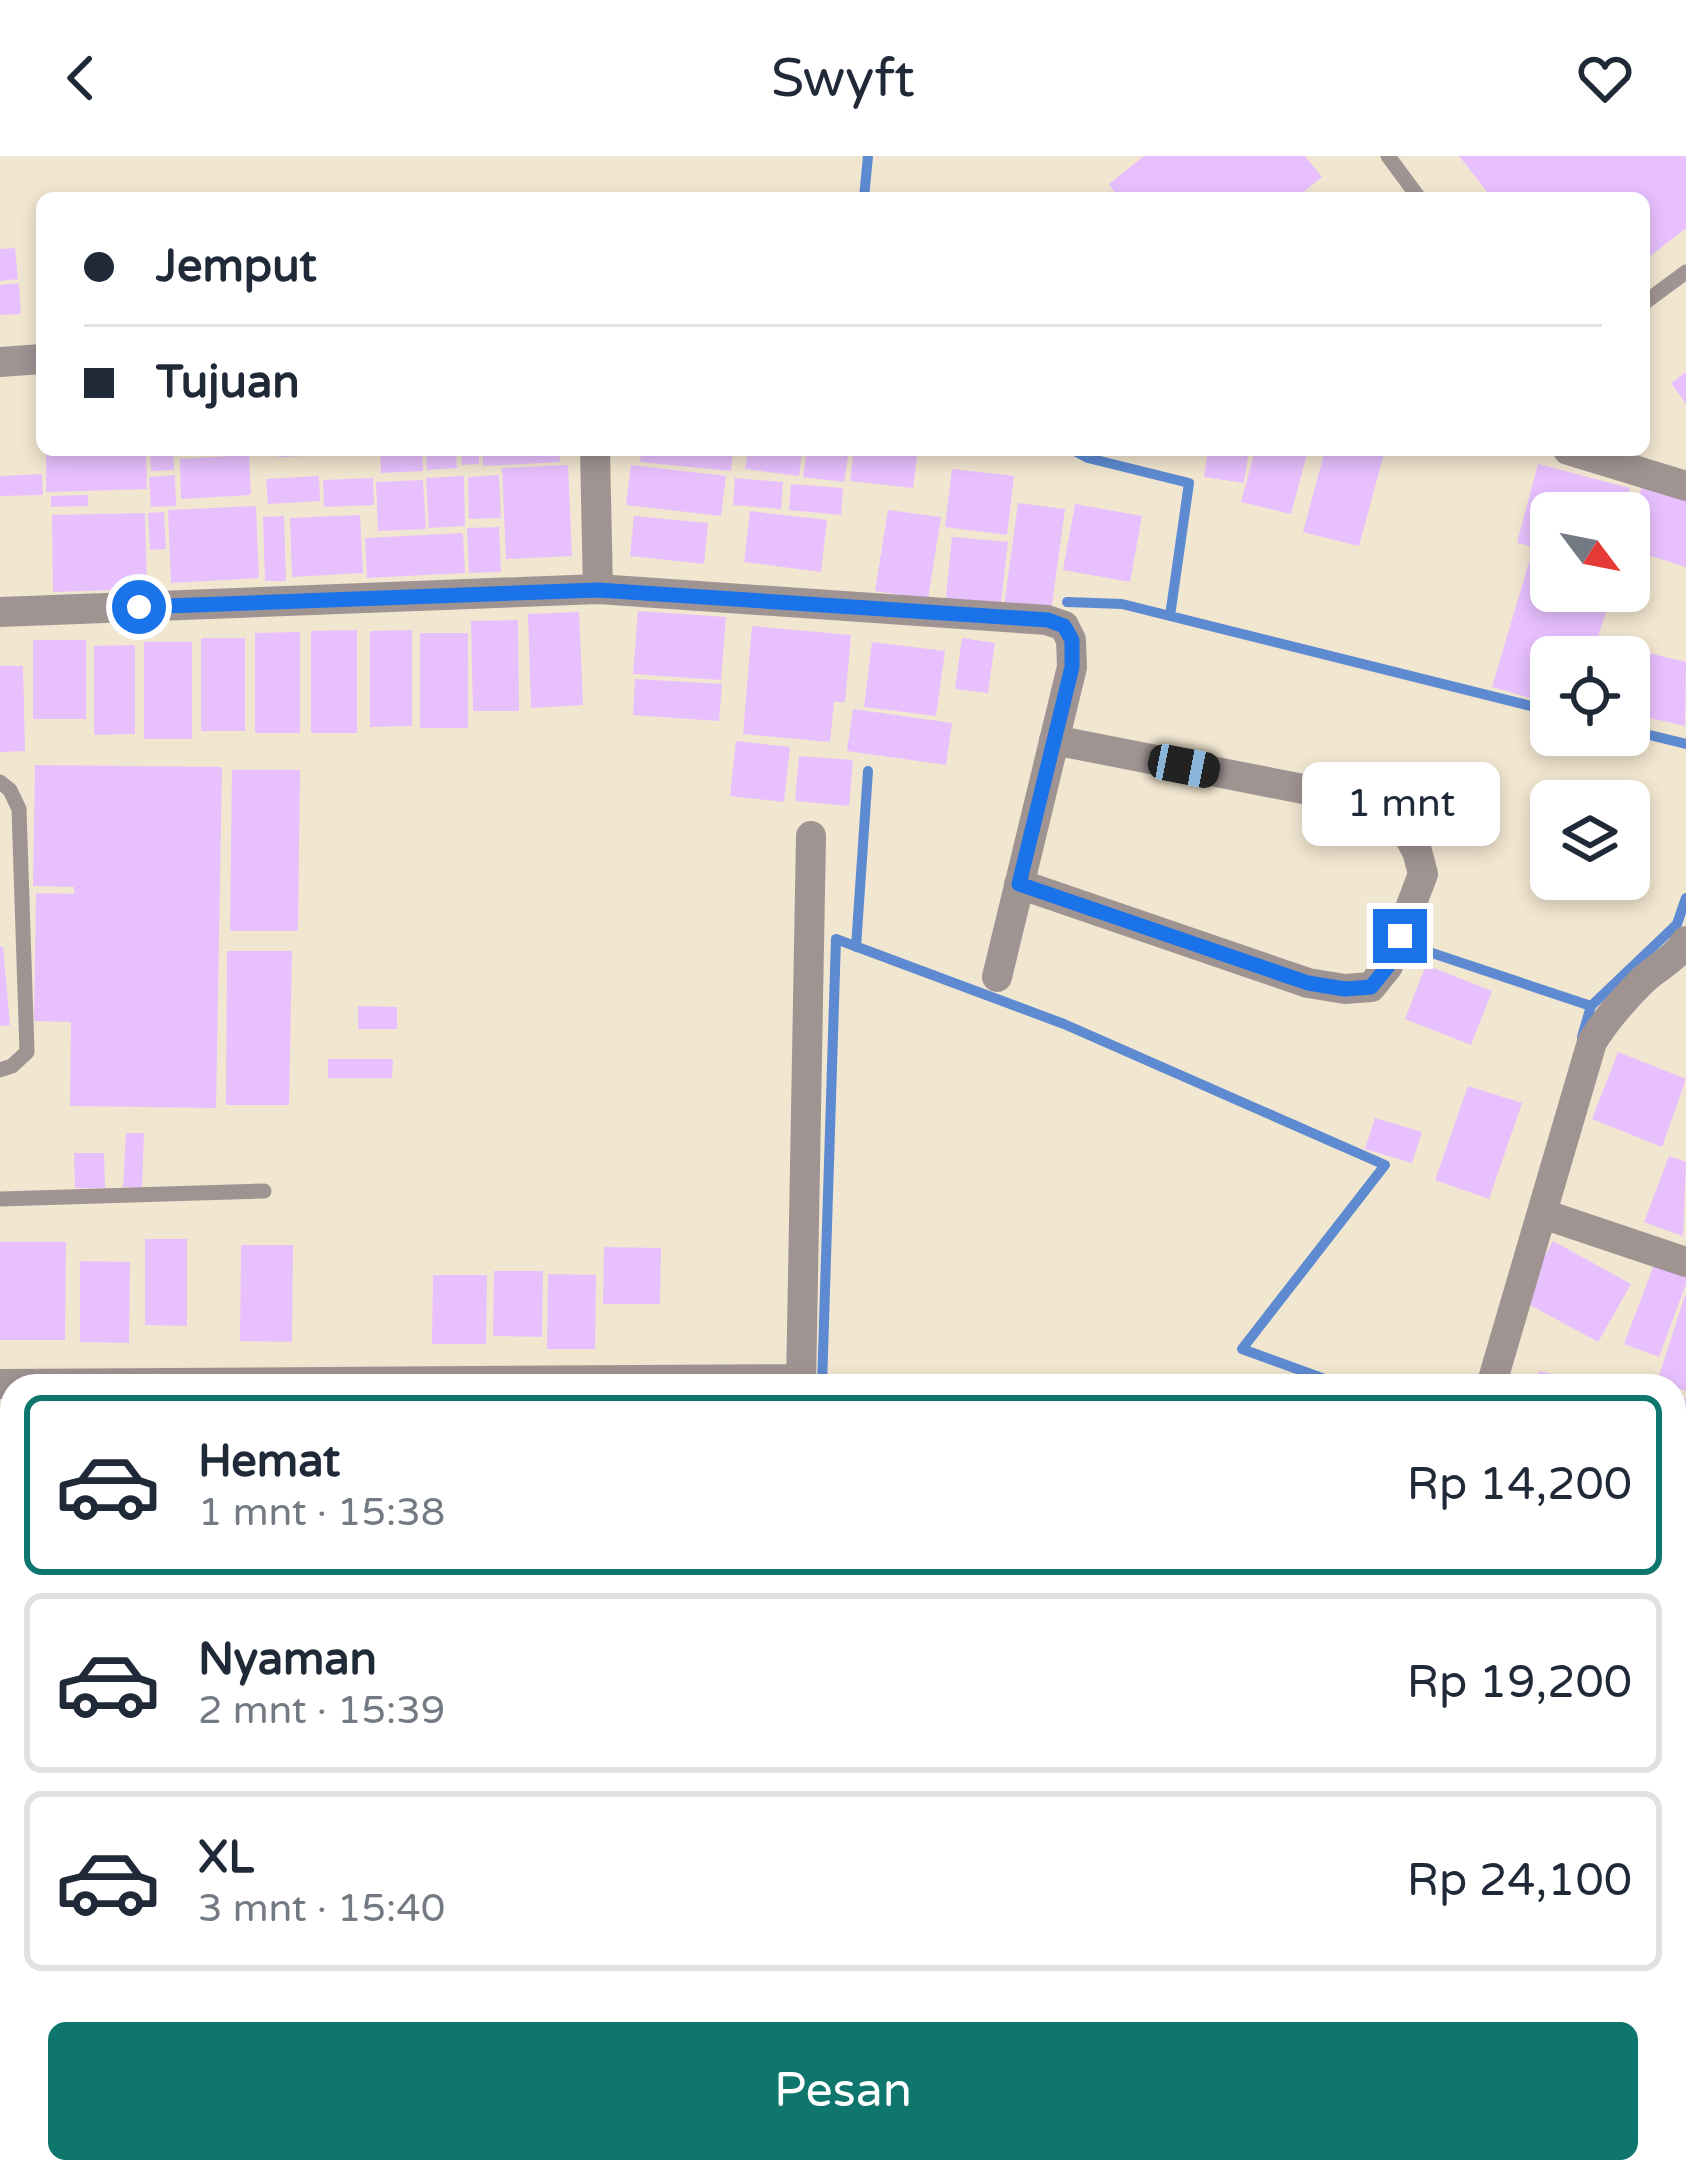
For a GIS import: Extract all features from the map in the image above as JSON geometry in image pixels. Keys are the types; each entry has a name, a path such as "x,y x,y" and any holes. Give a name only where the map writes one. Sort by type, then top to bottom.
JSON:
{"street":[{"path":"0,362 36,359"},
{"path":"595,456 598,590"},
{"path":"1588,456 1686,486"},
{"path":"0,610 598,590 1048,620 1064,626 1072,640 1072,667 997,977"},
{"path":"1019,884 1308,983 1345,989 1371,987 1388,966 1424,874 1418,851 1401,823 1359,800 1054,740"},
{"path":"801,1374 811,836"},
{"path":"1495,1374 1592,1042 1606,1019 1686,941"},
{"path":"1543,1214 1686,1262"}],"lane":[{"path":"1388,156 1415,192"},
{"path":"1650,299 1686,272"},
{"path":"0,782 19,809 27,1052 0,1070"},
{"path":"0,1199 264,1191"}],"building":[{"path":"1144,156 1305,156 1322,177 1303,192 1115,192 1109,184"},
{"path":"1459,156 1686,156 1686,228 1650,256 1650,192 1487,192"},
{"path":"15,248 18,279 0,281 0,249"},
{"path":"19,283 21,314 0,315 0,285"},
{"path":"1686,372 1686,404 1671,383"},
{"path":"46,456 146,456 147,489 46,492"},
{"path":"150,456 173,456 174,470 151,471"},
{"path":"249,456 251,495 181,499 180,459"},
{"path":"380,456 422,456 423,471 381,473"},
{"path":"426,456 456,456 457,468 427,470"},
{"path":"461,456 479,456 479,464 462,465"},
{"path":"483,456 560,456 560,462 483,466"},
{"path":"640,456 732,456 731,471 640,462"},
{"path":"747,456 801,456 799,476 745,469"},
{"path":"806,456 848,456 844,482 803,477"},
{"path":"853,456 917,456 913,488 850,481"},
{"path":"1207,456 1248,456 1244,483 1204,477"},
{"path":"1253,456 1306,456 1291,514 1241,502"},
{"path":"1323,456 1383,456 1359,546 1303,532"},
{"path":"1538,464 1630,488 1629,492 1531,492"},
{"path":"568,465 572,556 506,559 502,468"},
{"path":"631,465 726,476 721,516 626,505"},
{"path":"952,469 1014,476 1007,535 945,527"},
{"path":"42,474 43,495 0,496 0,476"},
{"path":"175,475 176,506 151,507 149,477"},
{"path":"499,475 501,518 469,519 468,477"},
{"path":"319,476 320,501 268,504 266,479"},
{"path":"464,476 465,526 429,528 426,478"},
{"path":"373,478 374,505 324,507 323,480"},
{"path":"735,478 783,482 781,509 733,505"},
{"path":"423,480 426,529 378,531 376,482"},
{"path":"1644,481 1686,495 1686,567 1650,556 1650,492 1640,492"},
{"path":"791,484 843,488 841,515 789,510"},
{"path":"1530,494 1530,546 1517,543"},
{"path":"88,495 88,506 51,507 51,496"},
{"path":"1018,503 1065,509 1051,612 1004,606"},
{"path":"1075,504 1142,516 1130,582 1063,570"},
{"path":"256,506 259,578 171,583 168,510"},
{"path":"888,510 941,517 928,599 875,591"},
{"path":"750,511 827,520 821,572 744,562"},
{"path":"164,512 166,549 150,550 148,513"},
{"path":"145,513 147,589 53,592 52,515"},
{"path":"360,515 363,573 292,577 290,518"},
{"path":"284,516 286,581 265,581 263,517"},
{"path":"634,516 708,523 704,564 630,556"},
{"path":"499,527 501,572 469,573 467,528"},
{"path":"463,533 465,573 367,578 365,538"},
{"path":"952,537 1008,542 1000,612 945,606"},
{"path":"1529,562 1530,612 1606,612 1598,636 1530,636 1530,698 1492,687"},
{"path":"638,611 726,617 721,680 633,674"},
{"path":"579,612 583,705 531,708 528,614"},
{"path":"518,620 519,711 473,711 471,621"},
{"path":"752,626 851,635 845,702 834,702 830,742 743,734"},
{"path":"357,630 357,733 311,733 311,631"},
{"path":"412,630 412,726 370,727 370,631"},
{"path":"300,632 300,733 255,733 255,633"},
{"path":"420,633 468,633 468,728 420,728"},
{"path":"201,638 245,638 245,731 201,731"},
{"path":"962,638 995,643 988,693 955,689"},
{"path":"33,640 86,640 86,719 33,719"},
{"path":"144,642 192,642 192,739 144,739"},
{"path":"872,642 945,651 936,716 864,707"},
{"path":"135,645 135,734 94,735 94,646"},
{"path":"1650,653 1686,662 1685,726 1650,718"},
{"path":"0,666 23,666 25,751 0,752"},
{"path":"635,679 722,684 719,721 633,715"},
{"path":"853,709 952,723 946,765 847,751"},
{"path":"736,741 790,747 784,802 730,796"},
{"path":"799,756 853,760 849,806 795,801"},
{"path":"35,765 222,767 216,1108 70,1106 71,1022 34,1021 36,893 74,894 74,887 33,886"},
{"path":"232,770 300,770 298,931 230,931"},
{"path":"0,947 10,1025 0,1026"},
{"path":"227,951 292,951 289,1105 226,1105"},
{"path":"1426,965 1492,991 1471,1045 1405,1019"},
{"path":"358,1006 397,1007 397,1029 358,1029"},
{"path":"1618,1052 1686,1079 1662,1147 1592,1119"},
{"path":"328,1059 393,1059 392,1078 328,1078"},
{"path":"1468,1086 1522,1103 1489,1199 1435,1180"},
{"path":"1375,1118 1422,1132 1412,1163 1365,1149"},
{"path":"126,1133 144,1133 142,1188 123,1187"},
{"path":"74,1153 104,1153 105,1188 75,1188"},
{"path":"1669,1156 1686,1162 1683,1236 1644,1222"},
{"path":"145,1239 187,1239 187,1326 145,1325"},
{"path":"1553,1241 1631,1284 1598,1342 1521,1300"},
{"path":"0,1242 66,1242 65,1340 0,1340"},
{"path":"241,1245 293,1245 292,1342 240,1341"},
{"path":"604,1247 661,1248 660,1304 603,1304"},
{"path":"80,1261 130,1262 129,1343 80,1342"},
{"path":"1655,1262 1686,1273 1659,1357 1624,1344"},
{"path":"494,1271 543,1271 542,1337 493,1336"},
{"path":"548,1274 596,1275 595,1349 547,1349"},
{"path":"433,1275 487,1275 486,1344 432,1344"},
{"path":"1685,1295 1686,1295 1686,1374 1660,1374"}],"waterway":[{"path":"865,192 868,156"},
{"path":"1084,456 1189,483 1170,616"},
{"path":"1067,602 1122,604 1530,706"},
{"path":"1650,735 1686,744"},
{"path":"856,947 868,771"},
{"path":"1582,1037 1591,1006 1677,924 1686,898"},
{"path":"822,1374 836,939 1064,1024 1385,1165 1242,1349 1311,1374"},
{"path":"1417,948 1591,1006"}],"route":[{"path":"139,607 598,590 1048,620 1064,626 1072,640 1072,667 1019,884 1308,983 1345,989 1371,987 1388,966 1400,936"}]}
